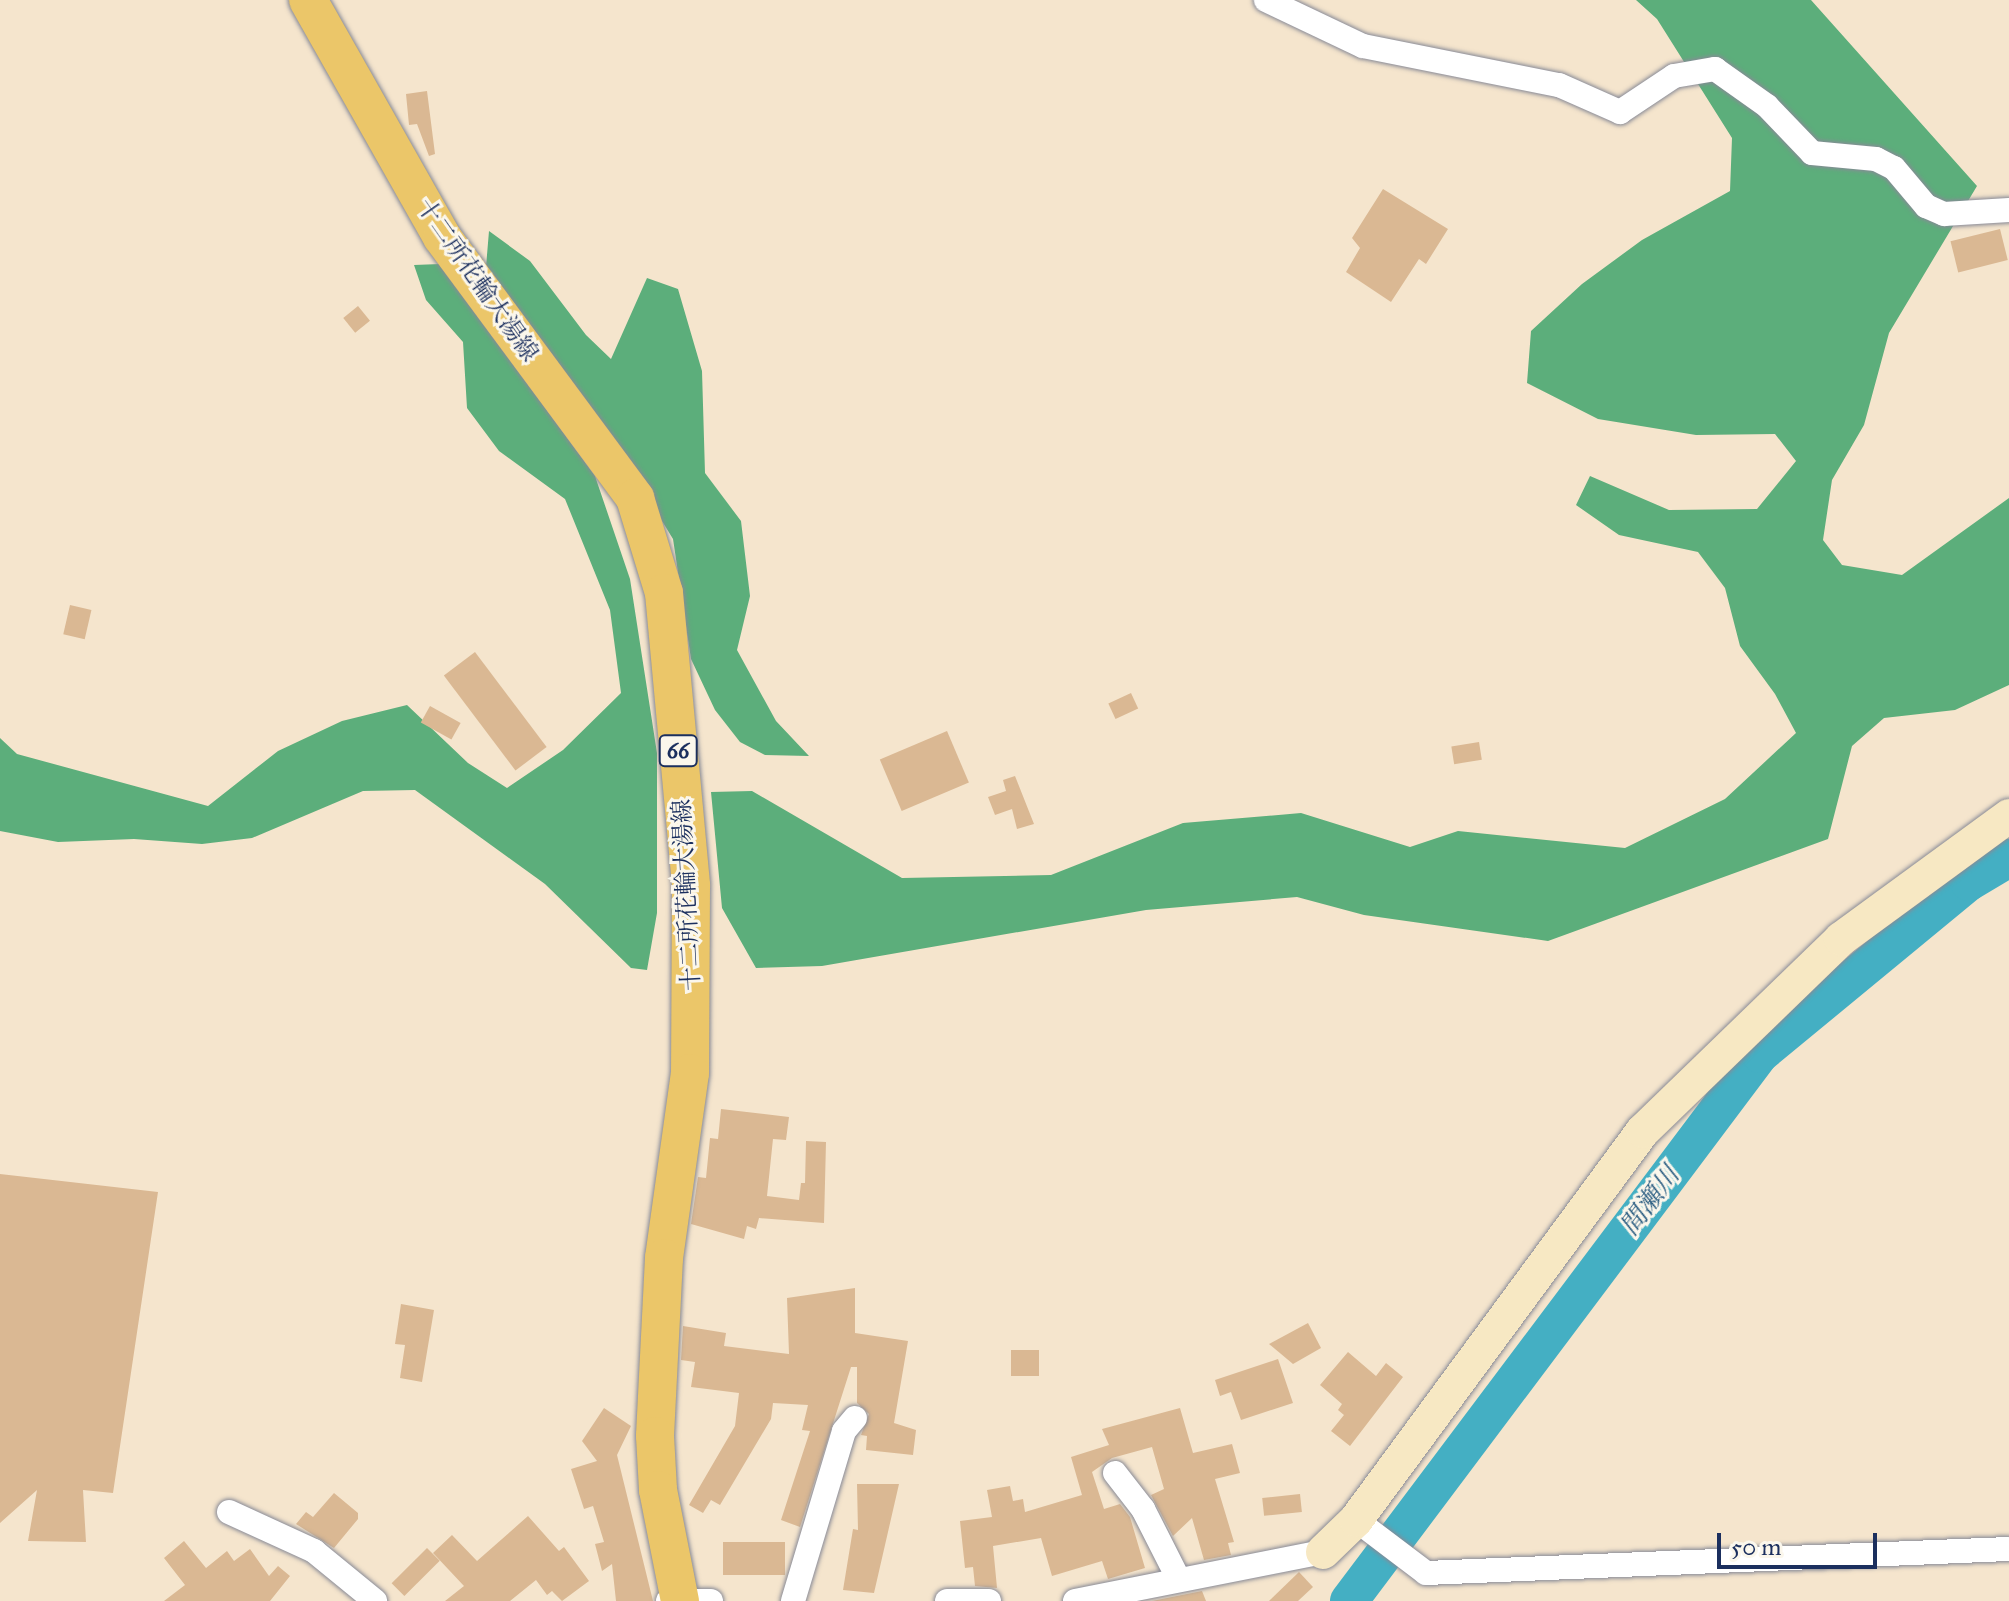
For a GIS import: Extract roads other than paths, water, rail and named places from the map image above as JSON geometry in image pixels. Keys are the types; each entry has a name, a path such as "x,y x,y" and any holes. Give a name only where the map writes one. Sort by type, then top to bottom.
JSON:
{"main road":[{"name":"十二所花輪大湯線","path":"308,0 442,237 635,498 664,593 691,886 690,1073 664,1258 655,1394 658,1490 684,1600"}],"street":[{"path":"1266,0 1363,46 1559,85 1620,112 1674,76 1715,69 1767,106 1812,153 1876,159 1894,168 1926,206 1944,214 2009,210"},
{"path":"1075,1601 1178,1578 1323,1552 1362,1525 1643,1131 1841,939 2009,816"},
{"path":"793,1601 844,1431 855,1418"},
{"path":"1115,1473 1143,1509 1178,1578"},
{"path":"229,1512 314,1551 375,1601"},
{"path":"1362,1525 1426,1573 2009,1549"},
{"path":"947,1601 989,1601"}],"waterway":[{"name":"間瀬川","path":"1349,1601 1760,1054 1969,882 2009,858"}]}
